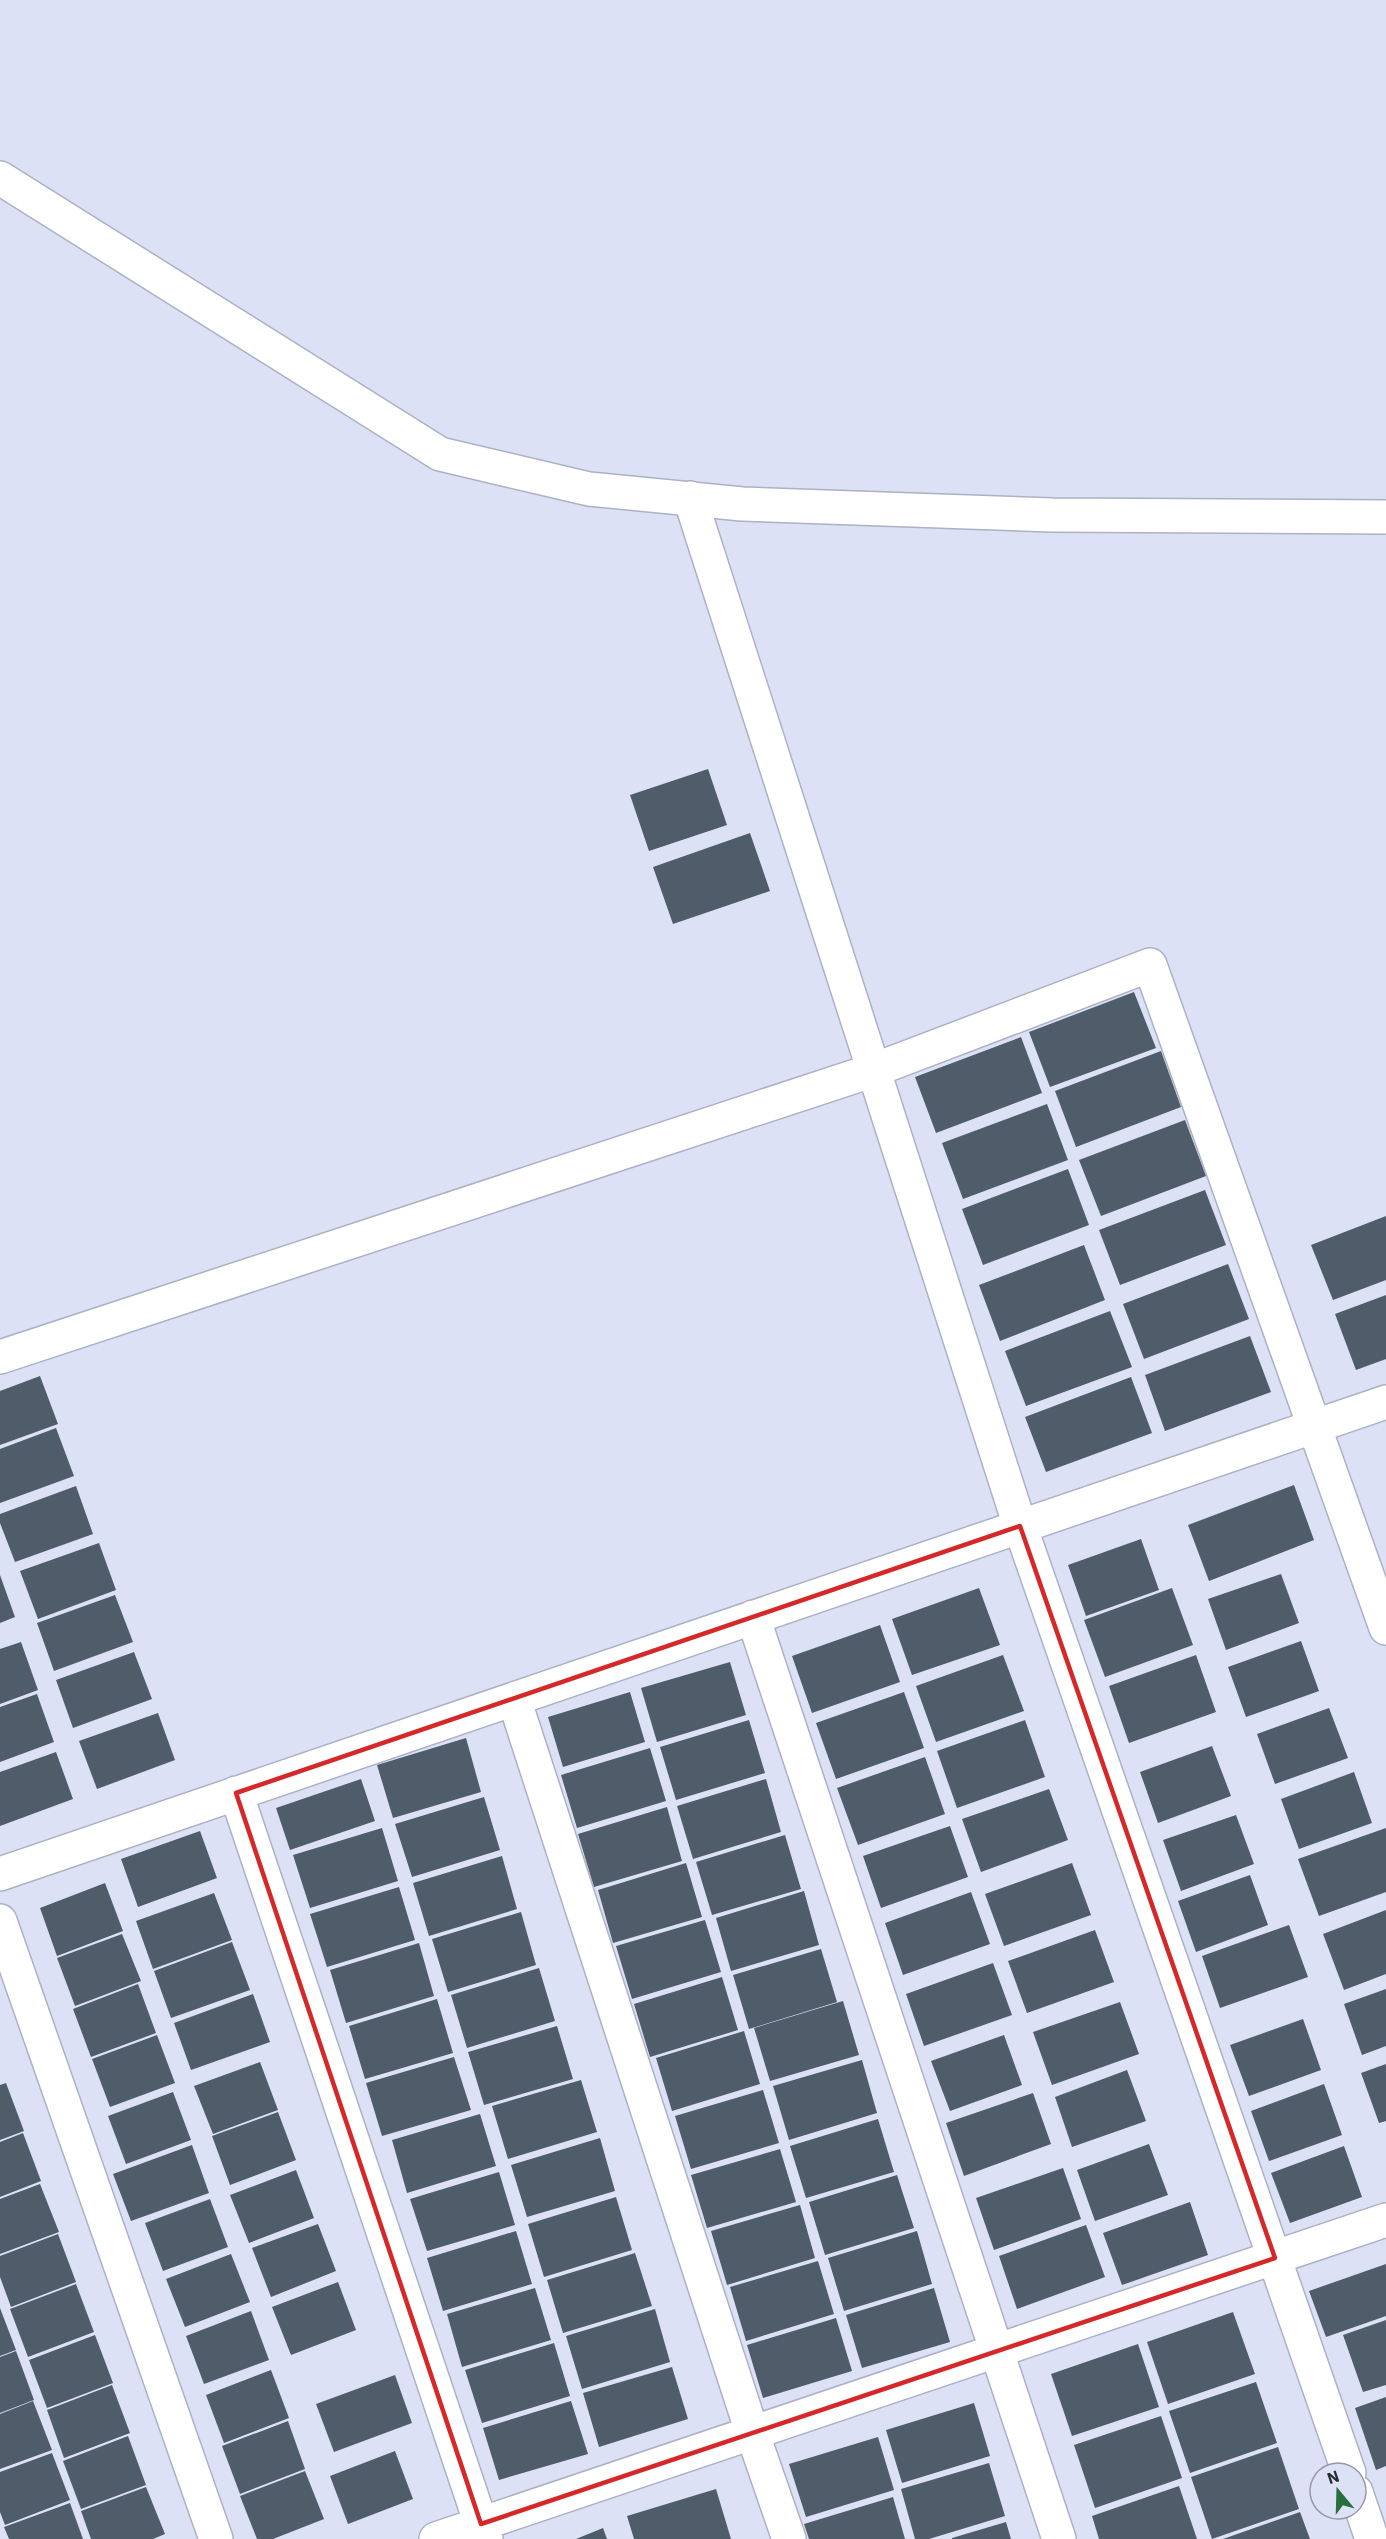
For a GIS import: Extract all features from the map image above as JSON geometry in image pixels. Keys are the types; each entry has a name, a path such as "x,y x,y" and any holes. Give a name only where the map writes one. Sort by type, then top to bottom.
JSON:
{"street":[{"path":"0,178 440,454 589,489 742,504 1052,515 1386,516"},
{"path":"690,498 1020,1526 1345,2461"},
{"path":"0,1357 874,1070 1150,965 1386,1628"},
{"path":"0,1874 1386,1402"},
{"path":"753,1617 1059,2539"},
{"path":"514,1699 752,2432 789,2539"},
{"path":"236,1793 484,2531"},
{"path":"0,1921 216,2539"},
{"path":"436,2539 484,2531 752,2432 1386,2220"},
{"path":"1366,2521 1372,2539"}],"highlighted area":[{"path":"1020,1526 1275,2258 481,2524 236,1793"}],"building":[{"path":"708,769 727,825 649,851 630,795"},
{"path":"750,833 770,891 673,924 653,867"},
{"path":"1134,992 1156,1048 1050,1087 1029,1032"},
{"path":"1021,1037 1042,1093 936,1133 915,1077"},
{"path":"1161,1051 1181,1107 1076,1147 1055,1091"},
{"path":"1047,1104 1068,1160 963,1199 942,1143"},
{"path":"1185,1120 1206,1176 1101,1216 1079,1160"},
{"path":"1068,1169 1089,1225 983,1265 962,1209"},
{"path":"1205,1190 1226,1245 1120,1285 1099,1230"},
{"path":"1386,1216 1386,1280 1333,1300 1311,1245"},
{"path":"1084,1245 1105,1300 1000,1341 979,1285"},
{"path":"1228,1264 1249,1319 1144,1359 1123,1304"},
{"path":"1386,1295 1386,1359 1356,1370 1335,1314"},
{"path":"1110,1311 1132,1367 1026,1406 1005,1351"},
{"path":"1250,1336 1271,1392 1165,1431 1145,1375"},
{"path":"40,1376 58,1424 0,1445 0,1391"},
{"path":"1131,1377 1152,1433 1046,1472 1025,1417"},
{"path":"56,1428 74,1476 0,1503 0,1449"},
{"path":"1294,1485 1314,1540 1209,1581 1188,1525"},
{"path":"76,1486 93,1534 15,1562 0,1523 0,1514"},
{"path":"1141,1539 1159,1590 1086,1616 1068,1565"},
{"path":"99,1543 116,1590 38,1619 20,1571"},
{"path":"1281,1574 1299,1623 1226,1650 1208,1599"},
{"path":"0,1575 15,1617 0,1623"},
{"path":"979,1588 1000,1645 912,1675 892,1619"},
{"path":"1172,1588 1193,1645 1105,1677 1084,1620"},
{"path":"115,1595 133,1642 54,1671 37,1623"},
{"path":"880,1625 900,1682 812,1713 792,1656"},
{"path":"1301,1641 1319,1691 1246,1717 1228,1667"},
{"path":"21,1642 38,1690 0,1704 0,1649"},
{"path":"134,1652 152,1699 73,1728 56,1680"},
{"path":"1003,1655 1024,1711 936,1742 916,1686"},
{"path":"1196,1655 1216,1712 1129,1743 1109,1686"},
{"path":"730,1662 746,1715 657,1742 641,1688"},
{"path":"630,1692 645,1742 563,1767 548,1717"},
{"path":"904,1692 924,1748 836,1779 816,1723"},
{"path":"37,1694 54,1742 0,1762 0,1707"},
{"path":"1329,1708 1348,1758 1275,1784 1257,1734"},
{"path":"158,1713 175,1760 97,1789 79,1741"},
{"path":"749,1720 765,1773 676,1800 660,1747"},
{"path":"1025,1720 1045,1777 957,1808 937,1751"},
{"path":"466,1738 481,1792 393,1818 377,1765"},
{"path":"1212,1746 1231,1796 1158,1823 1140,1772"},
{"path":"650,1748 666,1801 577,1828 561,1775"},
{"path":"56,1752 73,1799 0,1826 0,1772"},
{"path":"925,1757 945,1814 858,1845 837,1788"},
{"path":"1354,1772 1372,1823 1299,1849 1281,1799"},
{"path":"361,1779 375,1821 290,1850 276,1808"},
{"path":"766,1779 781,1832 693,1859 677,1806"},
{"path":"1049,1789 1068,1840 981,1872 962,1819"},
{"path":"484,1797 500,1850 412,1877 395,1824"},
{"path":"667,1807 682,1861 594,1887 578,1834"},
{"path":"1236,1815 1254,1864 1181,1891 1163,1840"},
{"path":"950,1826 968,1877 881,1908 863,1856"},
{"path":"382,1828 398,1881 310,1908 293,1855"},
{"path":"1386,1828 1386,1892 1319,1916 1298,1859"},
{"path":"200,1831 217,1878 138,1907 121,1859"},
{"path":"785,1835 801,1889 712,1915 696,1862"},
{"path":"502,1856 517,1909 429,1936 413,1883"},
{"path":"686,1863 702,1917 613,1943 598,1890"},
{"path":"1072,1863 1091,1915 1004,1946 985,1894"},
{"path":"1250,1875 1268,1925 1196,1952 1178,1901"},
{"path":"105,1883 123,1931 57,1956 40,1908"},
{"path":"399,1887 415,1940 327,1967 310,1914"},
{"path":"804,1891 819,1945 731,1971 716,1918"},
{"path":"971,1892 990,1944 903,1975 885,1923"},
{"path":"214,1893 232,1940 153,1969 136,1921"},
{"path":"1386,1910 1386,1974 1344,1990 1323,1934"},
{"path":"521,1912 536,1965 448,1992 432,1939"},
{"path":"705,1920 721,1972 632,1999 616,1946"},
{"path":"1289,1925 1308,1977 1220,2008 1202,1956"},
{"path":"1095,1930 1114,1982 1027,2013 1008,1961"},
{"path":"122,1934 141,1981 75,2006 57,1958"},
{"path":"232,1942 250,1990 171,2018 154,1971"},
{"path":"419,1943 434,1996 346,2023 330,1970"},
{"path":"821,1949 837,2002 749,2029 733,1975"},
{"path":"993,1963 1012,2015 924,2046 906,1994"},
{"path":"539,1968 555,2021 467,2048 451,1995"},
{"path":"722,1977 738,2030 650,2057 634,2004"},
{"path":"138,1984 156,2033 91,2057 73,2009"},
{"path":"1386,1989 1386,2046 1362,2055 1344,2004"},
{"path":"253,1994 270,2042 191,2070 174,2023"},
{"path":"437,1999 453,2053 365,2079 349,2026"},
{"path":"843,2001 859,2055 770,2081 754,2028"},
{"path":"1120,2002 1139,2054 1052,2085 1033,2032"},
{"path":"1303,2019 1321,2070 1249,2096 1230,2045"},
{"path":"557,2026 573,2079 484,2105 468,2052"},
{"path":"744,2031 760,2084 672,2111 656,2058"},
{"path":"157,2035 175,2083 110,2107 92,2059"},
{"path":"1004,2035 1022,2085 950,2111 931,2061"},
{"path":"454,2057 471,2110 382,2136 366,2083"},
{"path":"862,2060 877,2113 789,2140 773,2086"},
{"path":"260,2062 278,2110 213,2134 194,2086"},
{"path":"1386,2064 1386,2121 1379,2123 1361,2073"},
{"path":"1127,2070 1146,2121 1072,2147 1055,2097"},
{"path":"581,2080 597,2132 508,2159 492,2106"},
{"path":"6,2083 24,2131 0,2140 0,2085"},
{"path":"1324,2084 1342,2135 1269,2161 1251,2111"},
{"path":"763,2090 779,2143 691,2169 675,2116"},
{"path":"173,2092 191,2140 126,2164 108,2116"},
{"path":"1033,2093 1051,2144 964,2176 946,2123"},
{"path":"278,2112 296,2160 230,2185 212,2136"},
{"path":"480,2114 496,2166 407,2193 392,2140"},
{"path":"878,2119 894,2172 806,2198 790,2146"},
{"path":"23,2133 41,2181 0,2197 0,2142"},
{"path":"600,2138 615,2191 527,2217 511,2165"},
{"path":"1149,2144 1168,2195 1095,2221 1077,2170"},
{"path":"192,2145 209,2193 131,2221 113,2174"},
{"path":"1344,2146 1362,2197 1290,2223 1271,2173"},
{"path":"780,2149 796,2202 707,2228 691,2175"},
{"path":"1063,2168 1081,2219 994,2250 976,2198"},
{"path":"296,2170 314,2218 249,2243 230,2195"},
{"path":"499,2172 515,2225 427,2251 410,2199"},
{"path":"897,2175 914,2228 825,2255 809,2202"},
{"path":"40,2184 59,2232 0,2254 0,2199"},
{"path":"616,2197 632,2250 544,2277 528,2224"},
{"path":"210,2199 228,2247 163,2271 145,2223"},
{"path":"1190,2202 1208,2255 1122,2285 1103,2233"},
{"path":"800,2205 815,2258 727,2285 711,2231"},
{"path":"318,2224 336,2271 271,2297 252,2248"},
{"path":"1086,2225 1105,2277 1017,2309 999,2256"},
{"path":"516,2231 532,2284 443,2311 427,2258"},
{"path":"917,2231 932,2284 844,2311 828,2258"},
{"path":"58,2234 76,2282 11,2307 0,2277 0,2256"},
{"path":"635,2253 652,2306 563,2333 547,2280"},
{"path":"231,2254 250,2302 185,2327 166,2279"},
{"path":"818,2261 834,2314 746,2341 730,2287"},
{"path":"1386,2264 1386,2316 1326,2337 1309,2291"},
{"path":"338,2282 356,2330 291,2355 272,2307"},
{"path":"76,2284 94,2332 28,2357 10,2309"},
{"path":"535,2288 551,2340 462,2367 447,2314"},
{"path":"934,2288 950,2342 862,2368 846,2315"},
{"path":"0,2308 16,2350 0,2356"},
{"path":"655,2309 670,2362 582,2389 566,2336"},
{"path":"251,2311 269,2360 204,2384 186,2336"},
{"path":"1233,2312 1255,2374 1168,2404 1147,2342"},
{"path":"836,2318 852,2371 763,2398 747,2345"},
{"path":"1386,2320 1386,2385 1363,2392 1343,2335"},
{"path":"95,2335 113,2383 47,2408 29,2360"},
{"path":"554,2343 570,2396 482,2423 465,2370"},
{"path":"1138,2344 1159,2407 1072,2436 1051,2374"},
{"path":"16,2351 34,2400 0,2413 0,2357"},
{"path":"672,2367 688,2419 599,2447 583,2393"},
{"path":"271,2370 289,2418 224,2443 206,2395"},
{"path":"395,2375 412,2423 334,2452 316,2404"},
{"path":"1256,2382 1277,2443 1190,2473 1169,2411"},
{"path":"112,2385 130,2433 64,2458 47,2410"},
{"path":"1386,2397 1386,2466 1376,2470 1355,2408"},
{"path":"33,2401 52,2450 0,2469 0,2414"},
{"path":"571,2401 588,2454 499,2480 483,2428"},
{"path":"974,2403 990,2456 902,2483 886,2430"},
{"path":"1161,2416 1182,2478 1095,2508 1074,2445"},
{"path":"288,2421 305,2469 240,2494 222,2446"},
{"path":"128,2436 146,2485 81,2509 63,2461"},
{"path":"878,2437 894,2490 806,2517 789,2464"},
{"path":"1278,2447 1299,2509 1212,2539 1191,2477"},
{"path":"395,2451 413,2499 348,2524 330,2476"},
{"path":"52,2453 70,2500 5,2525 0,2512 0,2472"},
{"path":"989,2463 1005,2516 929,2539 915,2539 901,2489"},
{"path":"305,2471 324,2519 273,2539 257,2539 240,2496"},
{"path":"1179,2486 1197,2539 1099,2539 1092,2516"},
{"path":"146,2487 165,2534 153,2539 91,2539 81,2511"},
{"path":"716,2489 731,2539 634,2539 627,2516"},
{"path":"893,2497 905,2539 809,2539 804,2524"},
{"path":"70,2503 83,2539 9,2539 4,2527"},
{"path":"1300,2512 1310,2539 1223,2539"},
{"path":"1006,2522 1011,2539 952,2539 952,2538"},
{"path":"603,2528 607,2539 576,2539"}]}
